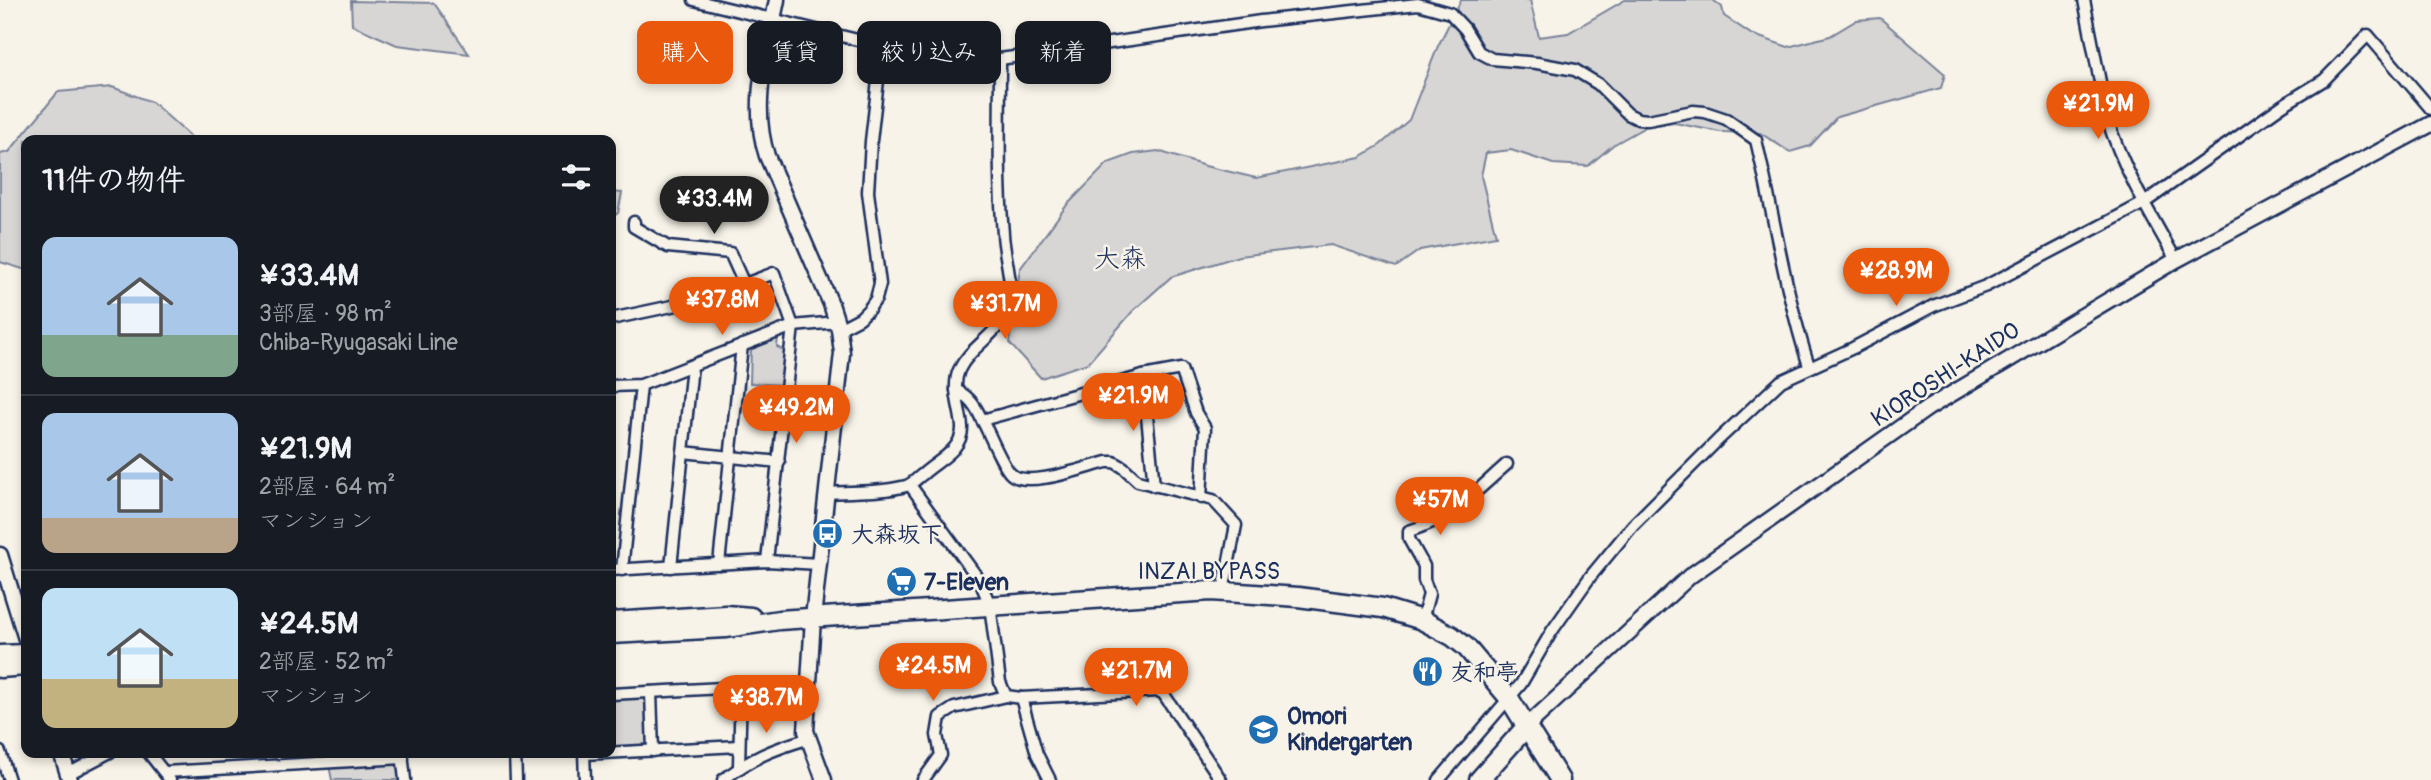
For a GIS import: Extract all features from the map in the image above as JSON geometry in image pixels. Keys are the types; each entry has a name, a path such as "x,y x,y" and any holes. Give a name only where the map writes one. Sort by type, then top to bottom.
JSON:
{"highway":[{"name":"INZAI BYPASS","path":"616,634 726,628 779,620 1158,593 1223,591 1359,604 1422,620 1452,636 1466,648 1509,698 1560,780"},
{"name":"INZAI BYPASS","path":"616,622 726,615 779,620"},
{"path":"0,655 21,654"},
{"path":"0,668 21,666"},
{"path":"1479,780 1527,726"}],"main road":[{"path":"777,0 760,93 759,118 764,145 838,326 842,353 813,618 805,721 807,739 824,780"},
{"name":"KIOROSHI-KAIDO","path":"1527,726 1690,576 1937,403 2176,260 2431,124"},
{"path":"0,555 21,623"},
{"path":"63,758 69,777"}],"street":[{"path":"694,0 857,40"},
{"path":"2086,2 2107,118 2124,165 2176,260"},
{"path":"1001,60 1222,26 1363,9 1418,4 1439,8 1457,20 1479,52 1492,59 1575,70 1598,84 1628,114 1638,119 1648,120 1693,111 1705,112 1726,119 1756,139 1781,264 1809,366"},
{"path":"1439,780 1521,684 1552,631 1590,576 1633,525 1781,381 1853,348 1933,306 1986,286 2144,203 2283,105 2324,80 2368,35 2431,109"},
{"path":"616,386 641,385 793,326 838,326 860,318 869,309 876,299 880,284 868,192 878,84"},
{"path":"827,493 910,485 947,456 958,443 962,430 956,390 958,371 998,326 1008,308 1010,289 999,170 1000,84"},
{"path":"634,222 634,227 668,247 730,253 744,284"},
{"path":"616,318 705,299 774,273 793,326 767,562"},
{"path":"719,565 742,345"},
{"path":"671,567 692,366"},
{"path":"982,420 1143,376 1181,369 1196,413 1205,428 1201,498"},
{"path":"1143,376 1154,486"},
{"path":"641,385 616,570 767,562 819,564"},
{"path":"956,390 975,406 1010,473 1022,480 1107,461 1123,467 1138,481 1213,500 1236,524 1223,591"},
{"path":"683,452 779,462"},
{"path":"1422,620 1429,594 1424,580 1424,566 1409,539 1409,531 1429,525 1452,513 1507,464"},
{"path":"910,485 980,581 990,604 1000,681 1006,696"},
{"path":"616,694 741,687 739,766"},
{"path":"923,780 941,755 937,736 940,717 954,708 1006,696 1020,698 1158,691 1163,693 1221,780"},
{"path":"651,692 653,751"},
{"path":"1020,698 1037,754 1051,780"},
{"path":"723,780 739,766 770,750 807,739"},
{"path":"616,752 740,746"},
{"path":"0,754 9,780"},
{"path":"69,777 100,758"},
{"path":"153,758 168,776 363,758"},
{"path":"285,758 285,764"},
{"path":"402,758 405,780"},
{"path":"515,758 516,780"},
{"path":"584,758 585,780"}],"shaded area":[{"path":"1461,0 1530,0 1539,37 1568,33 1625,0 1713,0 1722,7 1724,16 1751,34 1788,47 1830,36 1857,20 1880,18 1945,74 1941,88 1837,117 1810,146 1790,152 1760,133 1720,132 1675,123 1647,126 1613,145 1588,166 1553,164 1511,150 1486,153 1481,176 1496,236 1420,250 1396,267 1331,245 1239,256 1171,277 1133,311 1088,363 1041,378 1009,343 1020,269 1067,205 1108,163 1133,154 1158,151 1256,178 1360,157 1380,145 1409,120 1438,46"},
{"path":"351,1 434,3 469,54 397,45 352,25"},
{"path":"112,87 152,102 188,135 23,135 58,92"},
{"path":"21,137 21,268 0,262 0,154 9,152"},
{"path":"616,192 622,193 616,214"},
{"path":"778,337 777,347 787,352 784,385 750,383 751,348"},
{"path":"647,695 649,746 616,747 616,697"},
{"path":"402,761 403,780 332,780 329,766"}],"place":[{"name":"大森坂下","path":"828,534"},
{"name":"7-Eleven","path":"901,582"},
{"name":"友和亭","path":"1427,672"},
{"name":"Omori Kindergarten","path":"1264,729"}],"district":[{"name":"大森","path":"1120,258"}]}
